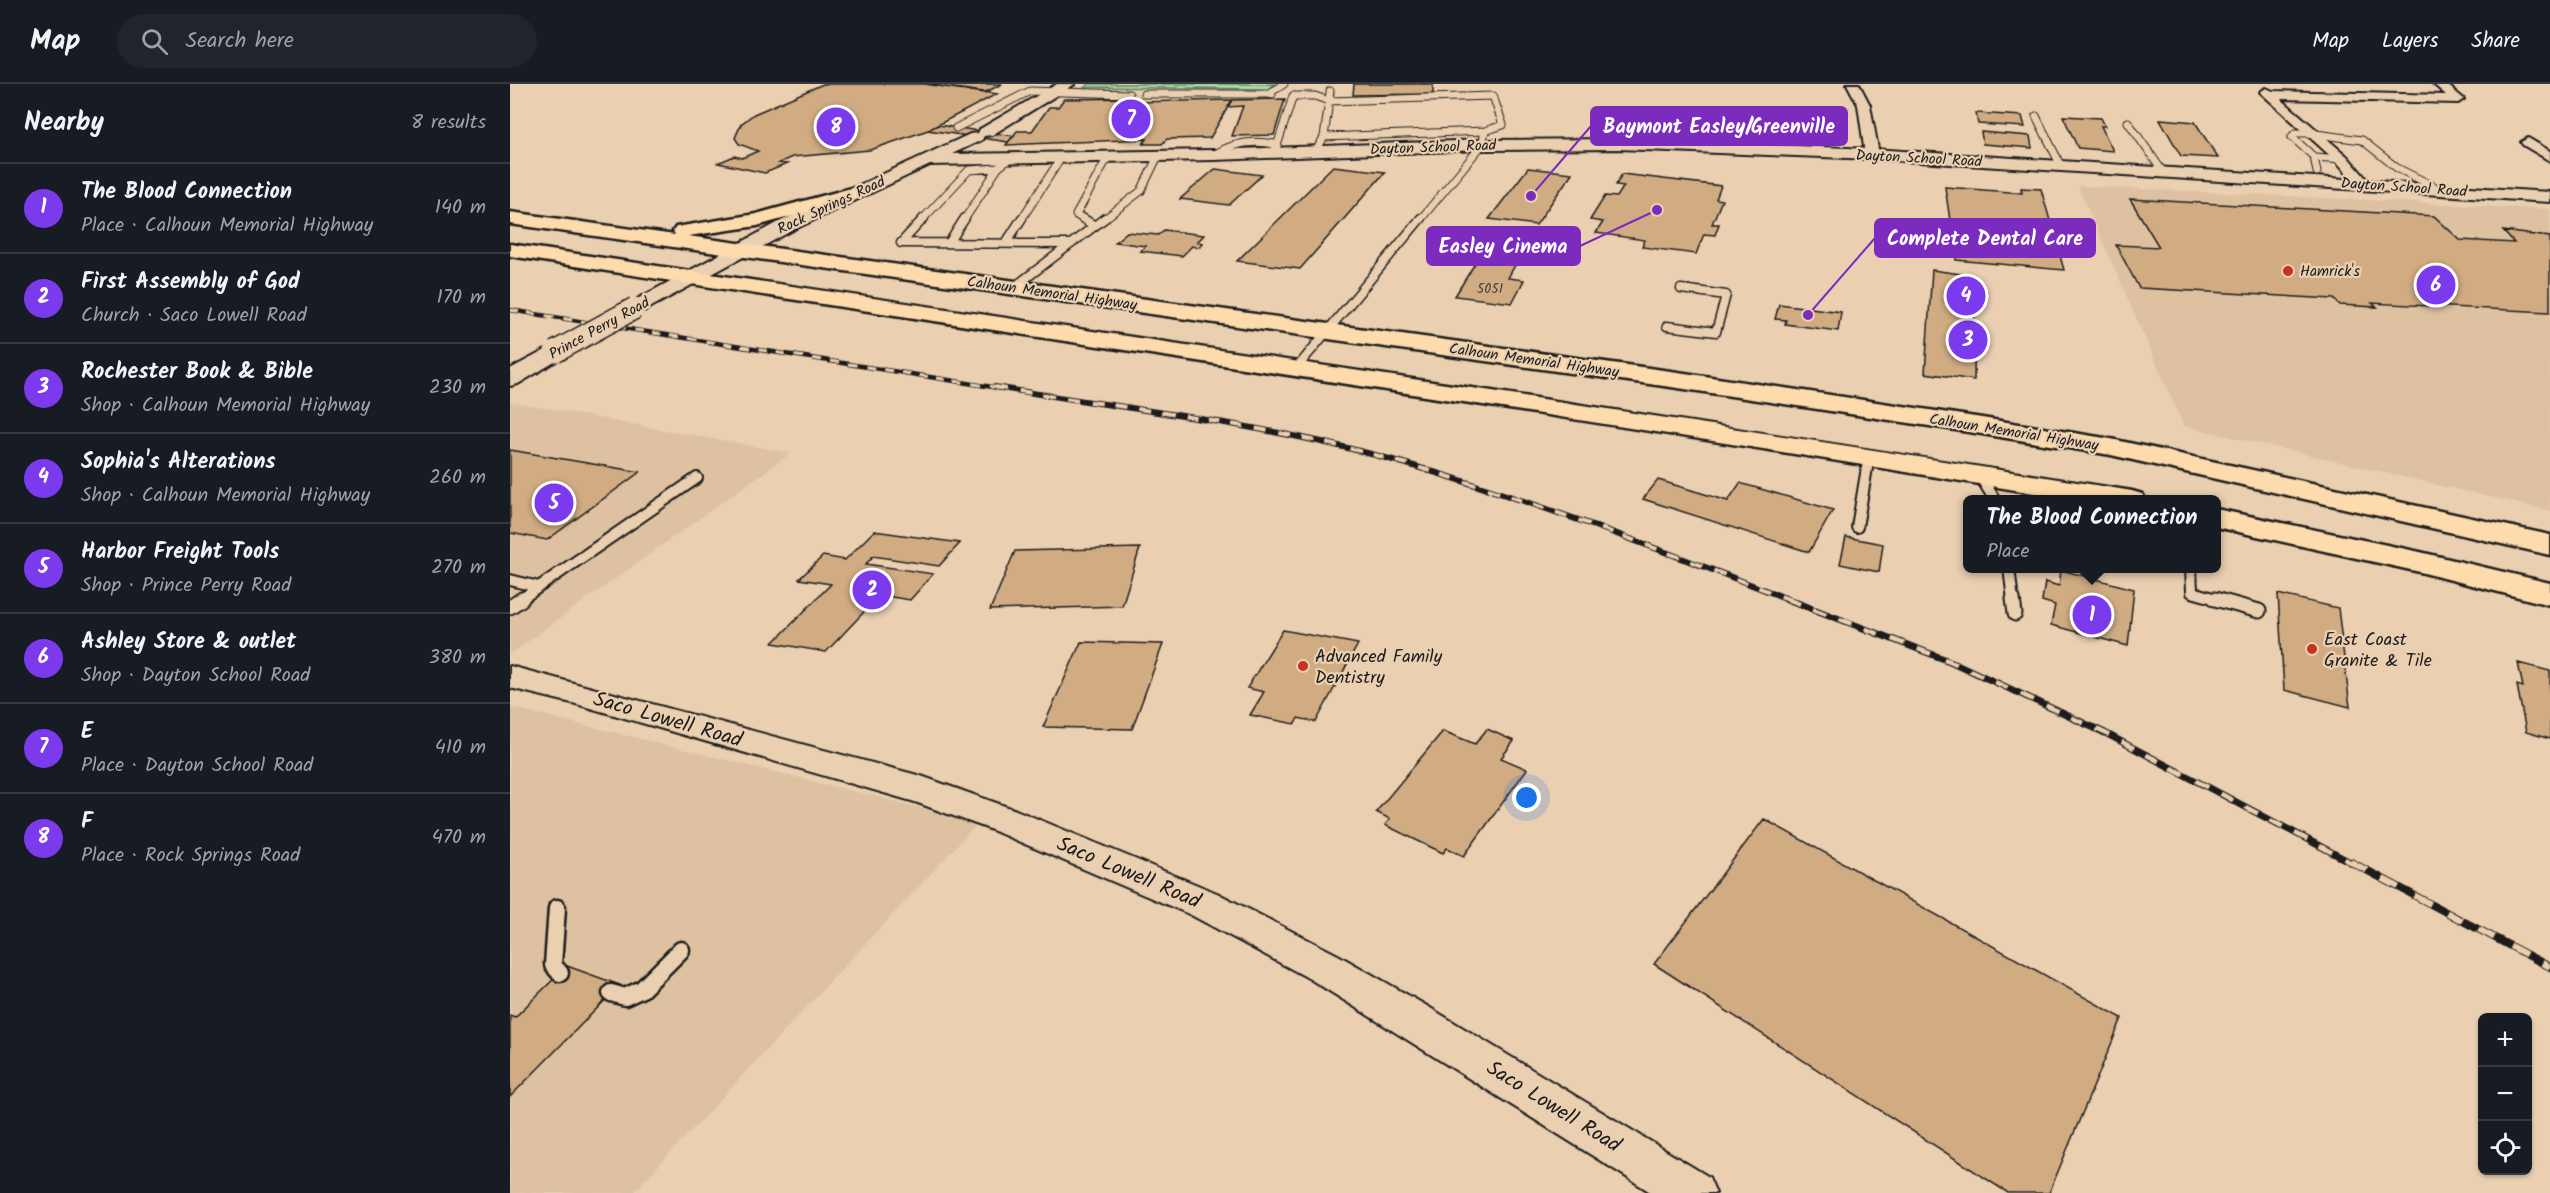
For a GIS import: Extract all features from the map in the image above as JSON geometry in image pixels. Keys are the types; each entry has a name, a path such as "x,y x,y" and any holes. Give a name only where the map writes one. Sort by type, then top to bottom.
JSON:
{"highway":[{"path":"607,231 690,231 757,220 851,195"},
{"name":"Calhoun Memorial Highway","path":"510,218 1327,333 1689,381 1982,426 2111,447 2550,545"},
{"path":"786,226 786,243 808,259"},
{"path":"510,250 1869,456 2103,495"},
{"path":"1978,473 1982,426"},
{"path":"2221,519 2420,562 2550,594"}],"street":[{"path":"1853,84 1864,105 1872,154"},
{"path":"2257,84 2342,159 2365,185"},
{"path":"2270,95 2458,99 2439,84"},
{"name":"Rock Springs Road","path":"688,277 786,226 981,135 1062,88"},
{"name":"Dayton School Road","path":"927,160 1004,164 1061,158 1214,155 1320,144 1484,138 1872,154 2550,197"},
{"path":"2528,142 2550,157"},
{"name":"Prince Perry Road","path":"510,379 688,277"},
{"name":"Saco Lowell Road","path":"510,677 921,790 1004,820 1204,904 1324,967 1422,1024 1693,1193"}],"lane":[{"path":"1272,93 1284,84"},
{"path":"956,128 1030,91 1062,88 1129,94"},
{"path":"1320,144 1330,88"},
{"path":"1144,94 1272,93 1315,96 1329,101 1493,96 1496,99 1503,125 1484,138 1295,370"},
{"path":"1275,149 1287,95"},
{"path":"2036,116 2061,166"},
{"path":"2128,122 2163,172"},
{"path":"2317,172 2314,158 2292,137 2295,133 2362,140 2397,168 2439,189"},
{"path":"1013,288 1141,191 1158,156"},
{"path":"1095,226 1076,215 1108,157"},
{"path":"1006,243 1061,158"},
{"path":"2314,158 2342,159"},
{"path":"1004,164 969,170 902,243 1071,243"},
{"path":"949,243 1004,164"},
{"path":"1667,326 1716,332 1726,295 1681,289"},
{"path":"1857,527 1869,456"},
{"path":"1978,473 1992,495"},
{"path":"510,607 697,478"},
{"path":"2010,573 2015,614"},
{"path":"2191,573 2192,592 2259,610"},
{"path":"510,580 539,586"},
{"path":"557,908 553,965 560,973"},
{"path":"611,993 625,997 642,989 681,950"}],"shaded area":[{"path":"2078,186 2550,209 2550,511 2184,426"},
{"path":"510,402 791,453 510,654"},
{"path":"510,707 979,822 633,1193 510,1193"}],"green space":[{"path":"1089,84 1274,84 1268,89 1085,87"}],"building":[{"path":"823,84 925,84 997,94 928,130 870,150 792,157 779,163 787,164 765,173 718,163 734,156 742,158 758,151 739,144 735,138 741,124 754,114"},
{"path":"925,84 1002,84 984,93"},
{"path":"1354,84 1433,84 1433,94 1353,95"},
{"path":"1135,98 1132,102 1232,100 1210,138 1167,139 1162,144 1143,144 1147,139 1006,145 1017,131 1032,131 1049,107 1058,107 1064,99"},
{"path":"1285,99 1274,135 1232,136 1243,106 1228,107 1232,100"},
{"path":"1976,113 2022,116 2025,127 1978,124"},
{"path":"2063,116 2101,118 2105,126 2101,126 2113,151 2078,148"},
{"path":"2160,119 2195,122 2218,158 2181,156"},
{"path":"938,125 1014,136 1008,142 928,130"},
{"path":"1981,132 2030,136 2032,148 1983,144"},
{"path":"1333,166 1385,172 1300,269 1237,261"},
{"path":"1528,168 1572,173 1536,225 1489,219"},
{"path":"1215,169 1262,175 1229,205 1180,199"},
{"path":"1622,174 1721,186 1716,199 1722,200 1712,224 1719,224 1715,235 1704,234 1696,254 1642,247 1645,240 1596,233 1603,222 1590,220 1605,196 1617,197 1624,186 1616,185"},
{"path":"1945,187 2022,193 2021,188 2041,189 2064,270 1956,260"},
{"path":"2130,199 2434,216 2460,240 2514,243 2503,231 2550,237 2550,312 2372,303 2377,307 2340,305 2334,299 2139,288 2116,245 2159,247"},
{"path":"1164,230 1204,235 1197,242 1203,243 1199,247 1192,246 1182,256 1140,251 1146,246 1115,242 1127,232 1158,235"},
{"path":"1452,235 1547,247 1540,258 1444,246"},
{"path":"1477,260 1515,265 1508,278 1524,280 1512,303 1455,296"},
{"path":"1932,270 1975,276 1974,380 1925,373"},
{"path":"1779,304 1841,312 1838,331 1785,324 1786,320 1775,319"},
{"path":"510,450 640,472 547,540 510,533"},
{"path":"1658,480 1728,501 1740,483 1833,510 1809,552 1643,499"},
{"path":"874,531 960,543 939,566 873,556 866,564 933,574 910,600 880,595 826,652 773,643 831,584 799,579 823,556 845,560"},
{"path":"1846,537 1883,544 1879,572 1840,564"},
{"path":"1140,548 1122,606 990,610 1015,551"},
{"path":"2061,573 2073,573 2134,589 2128,646 2051,625 2055,605 2042,601 2045,582 2059,586"},
{"name":"East Coast Granite & Tile","path":"2278,594 2338,608 2350,707 2284,690"},
{"name":"Advanced Family Dentistry","path":"1283,630 1358,644 1316,722 1298,718 1295,724 1250,715 1264,692 1247,688"},
{"path":"1081,642 1163,644 1132,729 1043,727"},
{"path":"2518,663 2550,671 2550,739 2526,732 2517,685 2523,687"},
{"path":"1487,729 1514,741 1501,758 1527,769 1464,856 1447,848 1443,853 1385,825 1390,819 1376,812 1443,731 1475,744"},
{"path":"1764,819 2122,1018 2049,1193 2008,1193 1654,964"},
{"path":"567,966 620,985 510,1097 510,1015 515,1017"}],"railway":[{"path":"510,310 1005,389"},
{"path":"995,387 1186,416 1281,433 1375,455 1533,504 1791,600"},
{"path":"1787,599 1952,662 2105,733 2354,864"},
{"path":"2351,862 2550,967"}],"place":[{"name":"E","path":"1131,119"},
{"name":"F","path":"836,127"},
{"name":"Baymont Easley/Greenville","path":"1531,196"},
{"name":"Easley Cinema","path":"1657,210"},
{"name":"Hamrick's","path":"2288,271"},
{"name":"Ashley Store & outlet","path":"2436,285"},
{"name":"Sophia's Alterations","path":"1966,296"},
{"name":"Complete Dental Care","path":"1808,315"},
{"name":"Rochester Book & Bible","path":"1968,340"},
{"name":"Harbor Freight Tools","path":"554,503"},
{"name":"First Assembly of God","path":"872,590"},
{"name":"The Blood Connection","path":"2092,615"},
{"name":"East Coast Granite & Tile","path":"2312,649"},
{"name":"Advanced Family Dentistry","path":"1303,666"}]}
